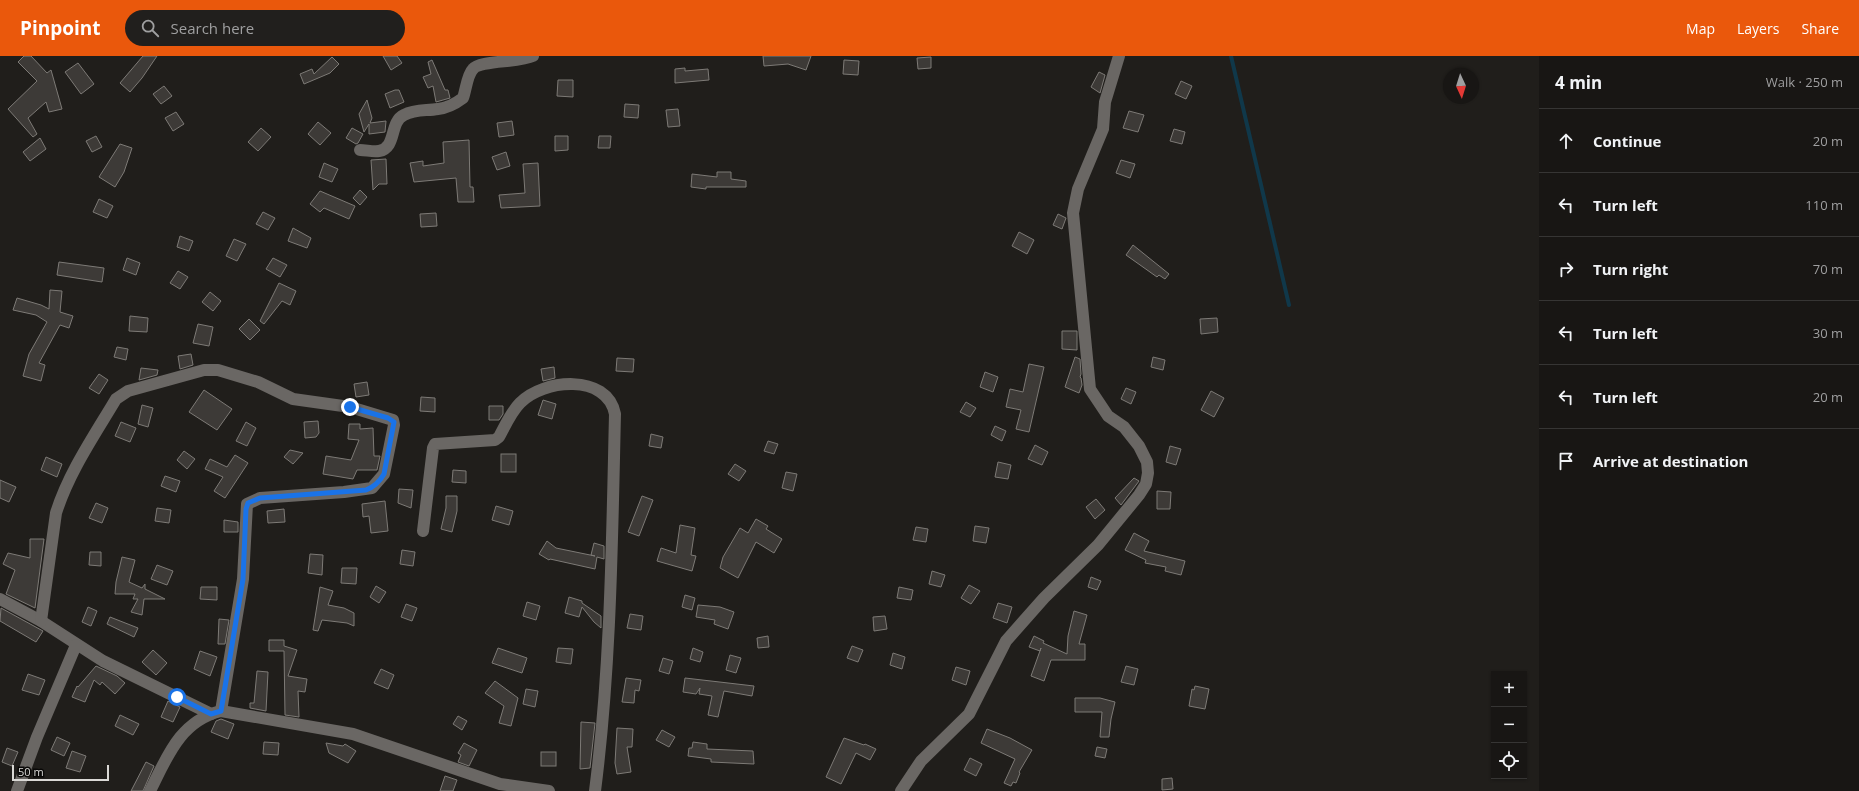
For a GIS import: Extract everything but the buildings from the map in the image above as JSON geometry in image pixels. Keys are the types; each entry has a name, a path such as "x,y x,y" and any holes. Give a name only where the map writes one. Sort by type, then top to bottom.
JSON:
{"street":[{"path":"360,150 379,151 387,148 392,137 394,126 403,115 420,110 437,110 452,106 463,98 470,72 474,67 480,64 516,61 533,56"},
{"path":"901,791 921,761 969,714 1006,641 1044,598 1098,545 1139,495 1146,484 1148,473 1147,462 1139,446 1124,427 1108,416 1090,389 1073,213 1078,189 1103,129 1105,102 1119,56"},
{"path":"40,621 56,513 60,500 81,457 116,399 128,391 204,370 218,370 258,382 294,399 350,407 393,420 394,425 384,474 372,488 344,492 260,498 247,504 243,579 216,712 186,730 174,744 150,791"},
{"path":"424,531 433,448 435,444 473,440 495,440 499,437 521,402 543,388 550,386 590,386 600,392 612,403 615,414 611,549 604,700 595,791"},
{"path":"0,599 40,621 76,645 141,681 216,712 353,734 500,784 549,791"},
{"path":"17,791 37,737 76,645"}],"waterway":[{"path":"1231,56 1289,305"}],"route":[{"path":"177,697 211,714 221,711 243,579 246,506 248,503 260,498 297,494 366,490 372,488 384,474 394,425 393,420 350,407"}]}
